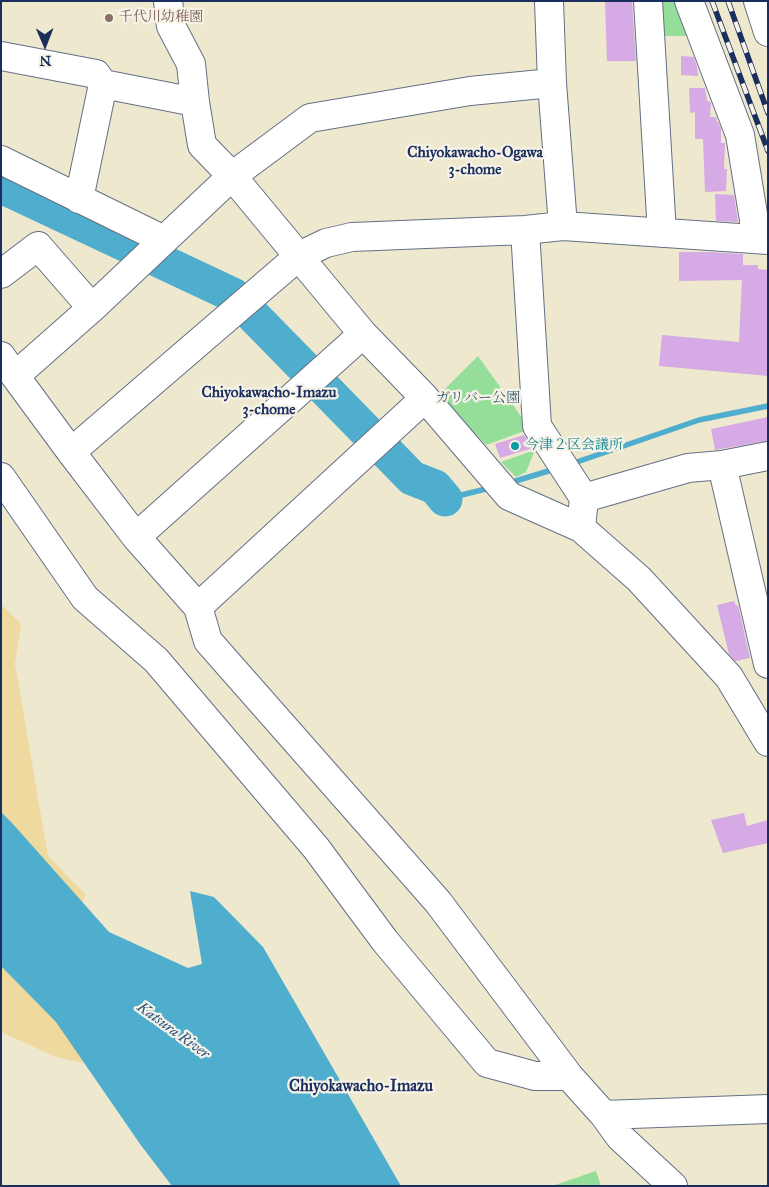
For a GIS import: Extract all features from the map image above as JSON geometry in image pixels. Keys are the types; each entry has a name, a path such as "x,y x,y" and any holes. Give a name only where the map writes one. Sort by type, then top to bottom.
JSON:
{"street":[{"path":"168,1 171,26 191,64 194,102 202,145 232,176 362,334 425,398 509,496 582,528 639,579 729,677 768,742"},
{"path":"548,1 563,226"},
{"path":"648,1 662,233"},
{"path":"71,452 299,256 326,243 352,237 525,230 563,226 761,239 754,220 740,135 688,1"},
{"path":"758,1 768,32"},
{"path":"1,56 96,74 103,84 194,102"},
{"path":"552,83 470,91 310,118 232,176 92,308 8,366 136,537 198,608 208,641 438,902 569,1076 604,1115 620,1137 673,1186"},
{"path":"79,199 103,84"},
{"path":"1,160 164,240"},
{"path":"525,230 537,426 584,498 582,528"},
{"path":"1,274 38,246 92,308"},
{"path":"136,537 362,334"},
{"path":"198,608 425,398"},
{"path":"584,498 688,468 722,465 768,456"},
{"path":"722,465 768,664"},
{"path":"1,477 85,598 156,660 316,848 385,941 488,1063 534,1076 569,1076"},
{"path":"729,677 768,667"},
{"path":"604,1115 768,1109"}],"green space":[{"path":"657,1 679,1 689,36 658,36"},
{"name":"ガリバー公園","path":"478,356 530,429 486,445 439,395"},
{"path":"535,450 526,472 516,477 501,462"},
{"path":"596,1171 601,1186 552,1186"}],"sand":[{"path":"1,604 21,624 15,664 48,856 85,894 75,932 101,1067 56,1057 1,1032"}],"water":[{"name":"Katsura River","path":"1,812 109,932 188,968 202,964 190,891 214,897 263,947 401,1186 172,1186 140,1144 56,1022 1,966"}],"building":[{"path":"605,1 632,1 636,61 607,61"},
{"path":"681,56 694,57 698,76 681,75"},
{"path":"689,88 705,88 707,101 711,102 710,117 716,117 721,128 721,143 725,143 724,169 727,169 726,191 705,192 703,139 695,139 695,112 690,113"},
{"path":"715,194 734,195 738,222 716,221"},
{"path":"679,252 743,254 743,265 758,265 758,269 768,270 768,376 659,366 662,335 739,342 742,280 679,281"},
{"path":"768,417 768,441 715,450 711,429"},
{"name":"今津２区会議所","path":"524,435 533,448 500,458 495,444"},
{"path":"734,601 736,606 738,605 750,658 735,661 729,654 717,605"},
{"path":"744,813 747,826 768,820 768,843 723,853 711,820"}],"waterway":[{"path":"1,186 233,295 412,478 435,487 445,499"},
{"path":"571,464 699,420 768,406"},
{"path":"509,483 555,469"},
{"path":"445,499 490,488"}],"railway":[{"path":"712,1 768,151"},
{"path":"728,1 768,113"}],"place":[{"name":"千代川幼稚園","path":"109,18"},
{"name":"今津２区会議所","path":"515,446"}],"district":[{"name":"Chiyokawacho-Ogawa 3-chome","path":"475,162"},
{"name":"Chiyokawacho-Imazu 3-chome","path":"269,402"},
{"name":"Chiyokawacho-Imazu","path":"361,1087"}]}
